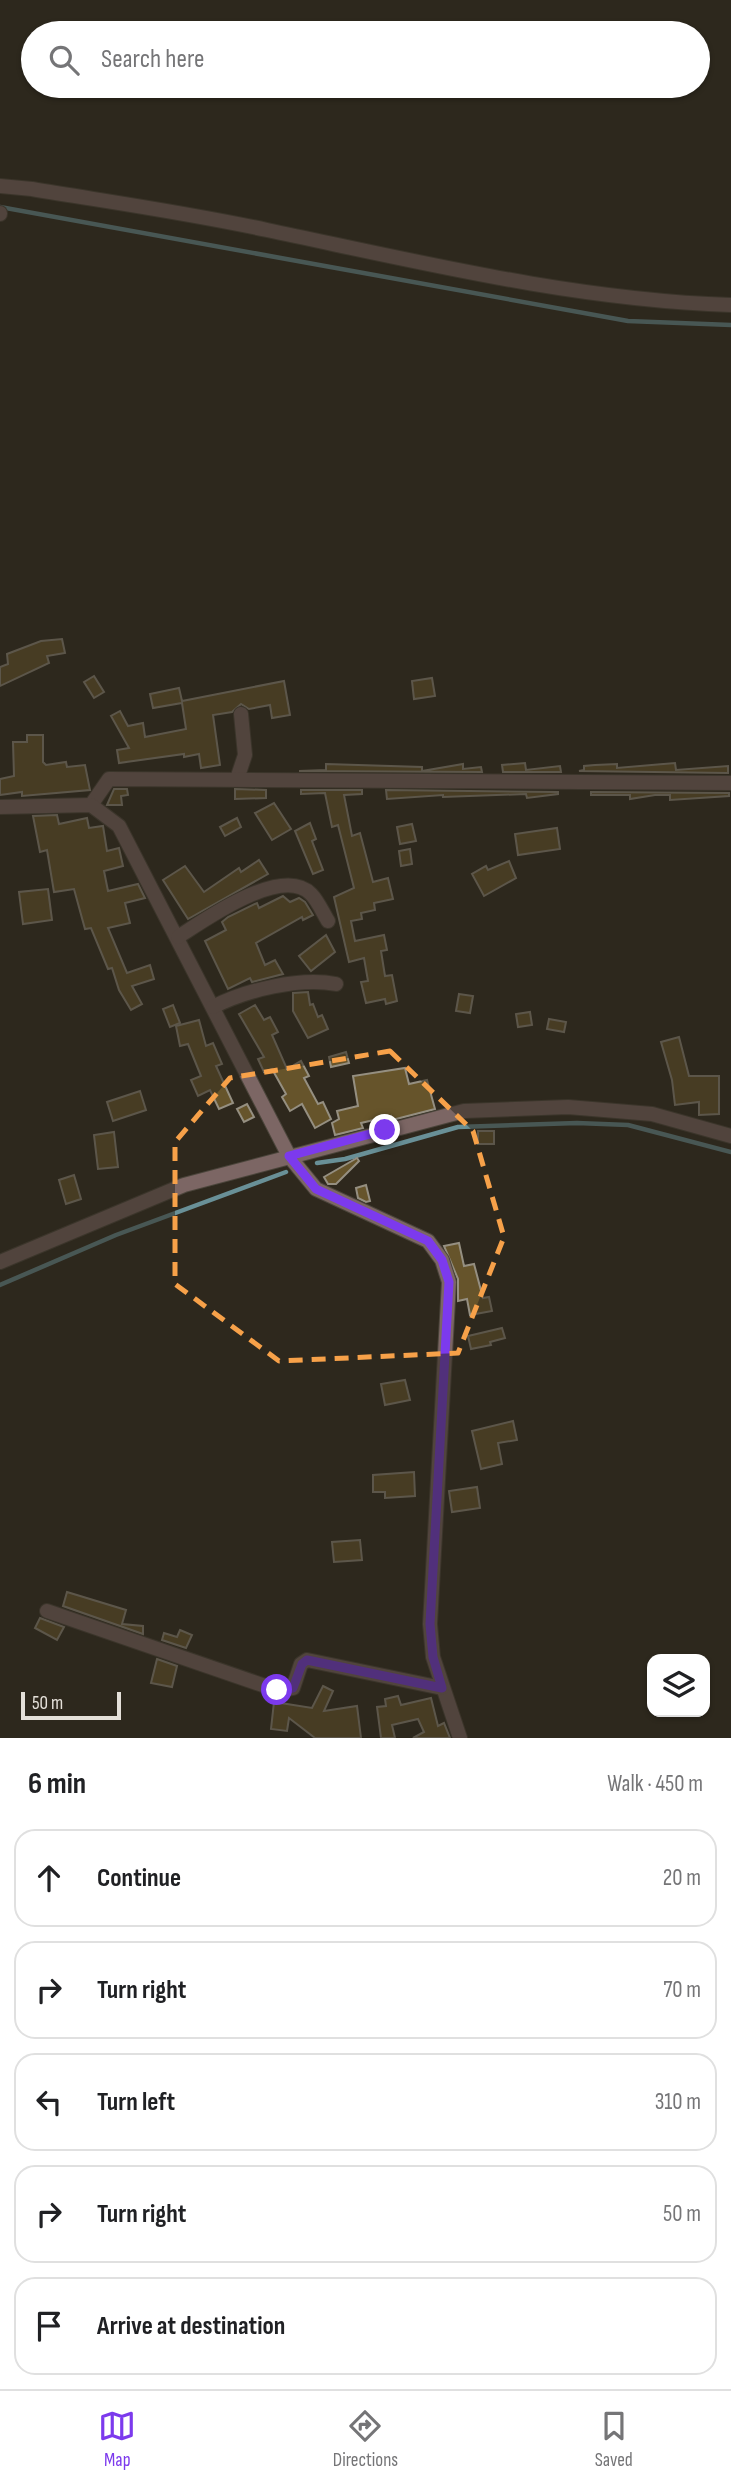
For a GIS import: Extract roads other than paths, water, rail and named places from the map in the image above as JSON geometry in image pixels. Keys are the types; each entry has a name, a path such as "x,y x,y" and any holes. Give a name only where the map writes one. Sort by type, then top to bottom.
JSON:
{"street":[{"path":"0,186 32,189 262,229 419,263 618,298 731,305"},
{"path":"237,779 244,755 242,714"},
{"path":"91,805 109,779 731,783"},
{"path":"0,807 91,805 119,826 289,1156 316,1189 428,1241 442,1260 449,1282 430,1624 433,1657 460,1738"},
{"path":"178,937 228,905 270,888 298,888 310,892 328,922"},
{"path":"213,1007 239,994 306,982 336,984"},
{"path":"0,1262 184,1185 464,1111 568,1107 652,1114 731,1136"},
{"path":"47,1611 277,1690 293,1688 302,1664 307,1660 442,1688"}],"waterway":[{"path":"0,207 628,321 731,325"},
{"path":"317,1163 345,1159 458,1127 577,1123 628,1125 731,1152"},
{"path":"0,1285 116,1235 286,1172"}]}
